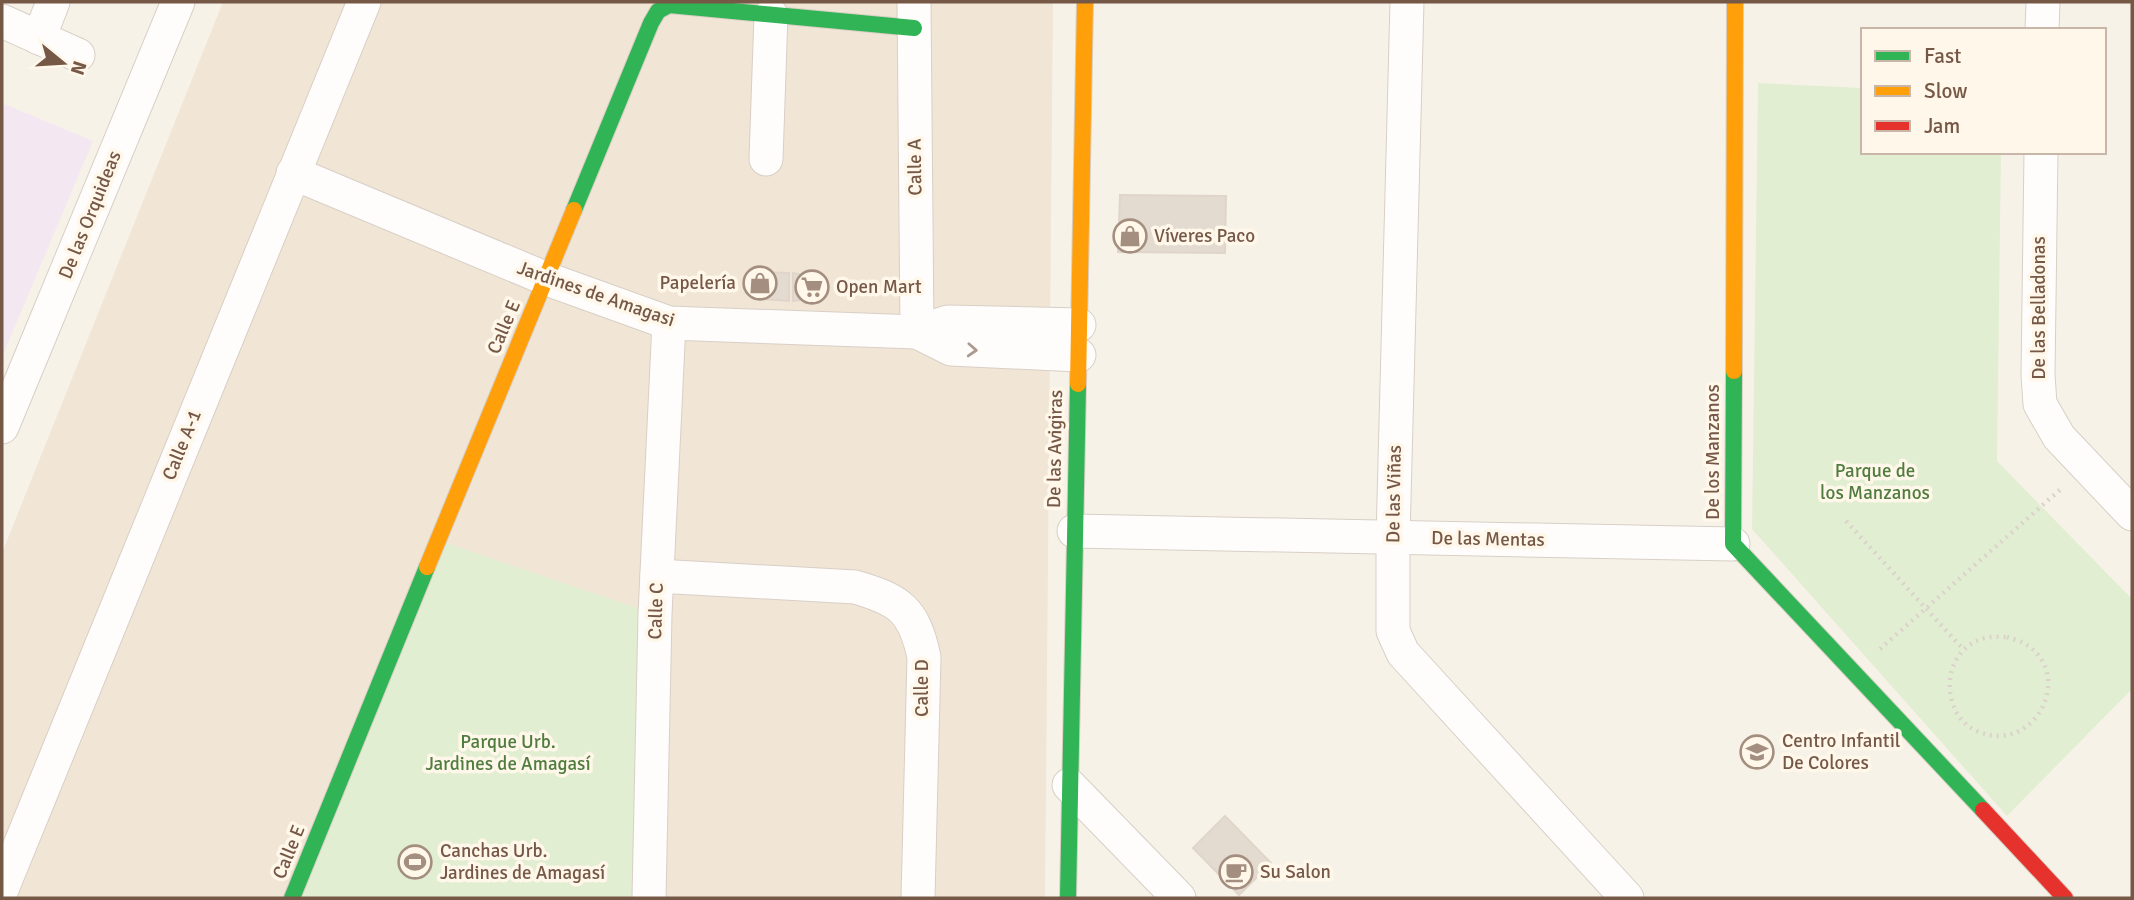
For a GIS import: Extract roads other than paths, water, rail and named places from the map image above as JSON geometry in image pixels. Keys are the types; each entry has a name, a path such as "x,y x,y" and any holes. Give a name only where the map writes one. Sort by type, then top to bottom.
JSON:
{"street":[{"path":"39,38 53,2"},
{"name":"De las Orquideas","path":"2,428 178,2"},
{"name":"Calle A-1","path":"2,890 363,2"},
{"name":"De las Avigiras","path":"1068,898 1085,2"},
{"name":"De las Viñas","path":"1407,2 1393,631 1403,653 1627,898"},
{"name":"De los Manzanos","path":"1735,2 1733,544 2065,898"},
{"path":"2042,28 2043,2"},
{"name":"Calle E","path":"292,898 431,553 658,11 669,5 771,15 914,15"},
{"path":"766,159 771,15"},
{"name":"Calle A","path":"914,15 917,332"},
{"path":"2,21 78,55"},
{"name":"De las Belladonas","path":"2041,154 2038,375 2040,404 2059,437 2132,514"},
{"name":"Jardines de Amagasi","path":"293,173 547,279 669,323 917,332 947,322 1079,340"},
{"name":"Calle C","path":"649,898 657,576 669,323"},
{"name":"De las Mentas","path":"1074,531 1733,544"},
{"name":"Calle D","path":"657,576 855,587 885,596 902,608 920,637 924,657 918,898"},
{"path":"1069,785 1180,898"}],"place":[{"name":"Víveres Paco","path":"1130,236"},
{"name":"Papelería","path":"760,283"},
{"name":"Open Mart","path":"812,287"},
{"name":"Centro Infantil De Colores","path":"1757,752"},
{"name":"Canchas Urb. Jardines de Amagasí","path":"415,862"},
{"name":"Su Salon","path":"1236,872"}],"park label":[{"name":"Parque de los Manzanos","path":"1875,482"},
{"name":"Parque Urb. Jardines de Amagasí","path":"508,753"}]}
